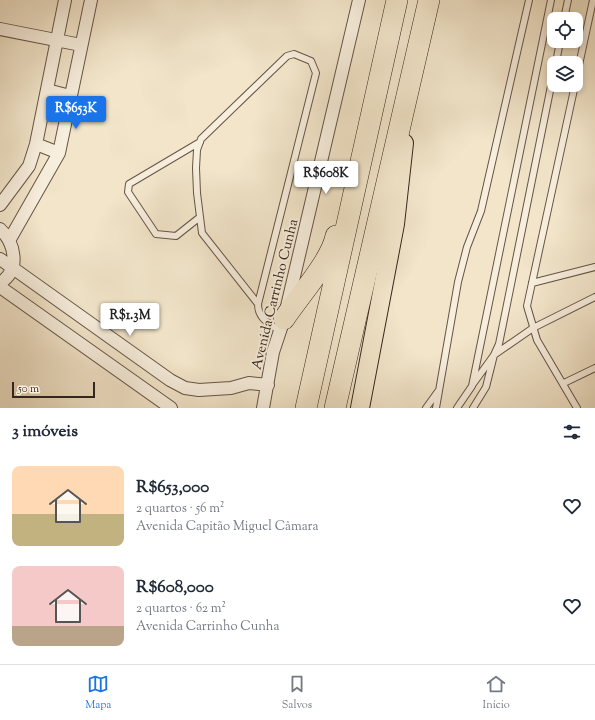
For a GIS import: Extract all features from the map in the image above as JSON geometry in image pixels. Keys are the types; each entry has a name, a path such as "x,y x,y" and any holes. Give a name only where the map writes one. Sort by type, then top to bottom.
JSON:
{"highway":[{"path":"306,408 390,37 397,0"},
{"path":"335,408 429,0"},
{"path":"282,325 335,243 367,92 390,37"}],"main road":[{"path":"361,407 395,224 413,66"}],"street":[{"path":"0,205 29,166 36,144 65,0"},
{"path":"10,239 59,153 80,45 91,0"},
{"name":"Avenida Carrinho Cunha","path":"263,408 273,352 282,325 359,0"},
{"path":"0,29 80,45"},
{"path":"47,90 70,96"},
{"path":"36,144 59,153"},
{"path":"0,228 10,239 14,256 13,267 9,275 0,283"},
{"path":"0,259 170,380 185,388 211,390 249,384 268,385"},
{"path":"0,287 171,408"}],"lane":[{"path":"436,408 458,282 467,247 481,212 529,0"},
{"path":"472,386 551,0"},
{"path":"565,12 568,0"},
{"path":"581,56 593,0"},
{"path":"200,217 176,236 156,234 128,192 130,184 200,142 287,56 294,54 311,61 316,73 258,304 258,311 262,319 282,325"},
{"path":"473,408 486,387 494,355 499,344 550,92"},
{"path":"573,92 527,306 533,328 542,350 564,382 577,408"},
{"path":"200,142 197,150 196,168 202,233 258,304"},
{"path":"532,283 595,267"},
{"path":"457,408 494,355 533,328 595,297"},
{"path":"564,382 595,368"},
{"path":"426,408 440,388"}]}
